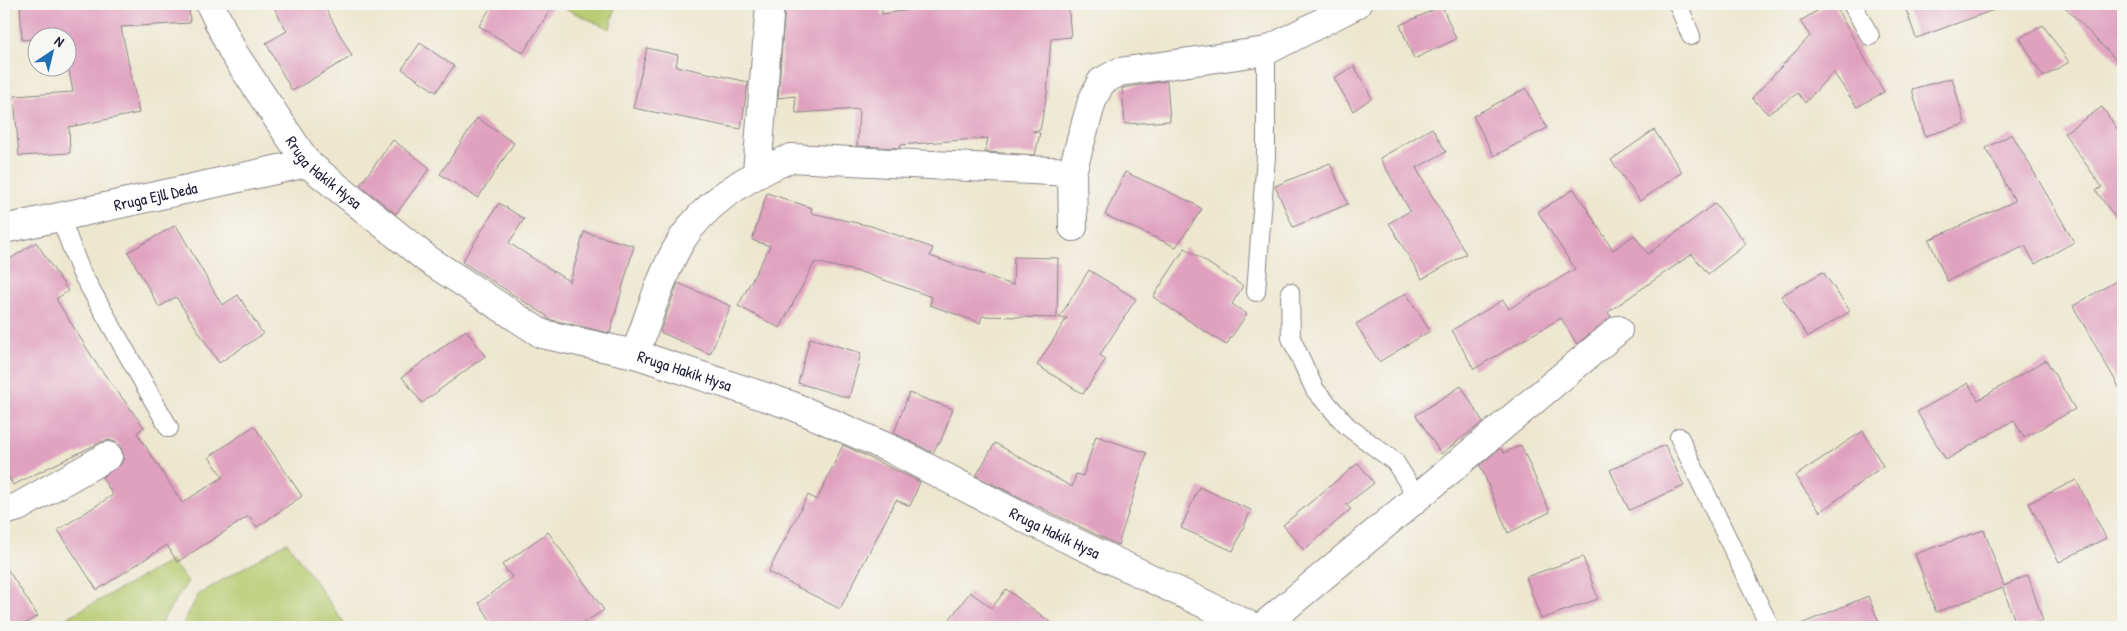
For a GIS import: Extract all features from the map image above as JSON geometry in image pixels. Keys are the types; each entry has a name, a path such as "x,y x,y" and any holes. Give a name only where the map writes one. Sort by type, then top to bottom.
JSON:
{"street":[{"name":"Rruga Hakik Hysa","path":"210,4 233,52 307,163 428,259 542,334 635,354 793,406 893,450 1028,520 1253,627"},
{"path":"758,172 770,4"},
{"path":"1073,227 1072,172 1092,101 1101,82 1119,72 1266,51 1357,4"},
{"path":"635,354 676,250 694,222 734,188 758,172 791,158 1072,172"},
{"name":"Rruga Ejll Deda","path":"4,229 307,163"},
{"path":"1262,627 1618,330"},
{"path":"4,511 18,506 108,456"}],"lane":[{"path":"1678,4 1691,36"},
{"path":"1852,4 1870,36"},
{"path":"1256,292 1266,156 1266,51"},
{"path":"60,217 81,272 169,428"},
{"path":"1290,292 1291,338 1314,390 1347,426 1396,462 1417,497"},
{"path":"1679,437 1770,627"}],"green space":[{"path":"555,4 616,4 610,29"},
{"path":"287,542 347,627 185,627 184,621 199,594"},
{"path":"171,561 188,581 158,627 50,627"}],"building":[{"path":"20,4 189,4 190,23 121,27 139,113 69,127 70,153 19,156 14,96 73,92 70,78 78,78 78,28 28,28 28,40 22,40"},
{"path":"272,4 323,4 352,56 292,91 266,43 287,31"},
{"path":"493,4 554,4 523,53 479,26"},
{"path":"785,4 881,4 882,14 931,7 932,10 1010,4 1068,4 1071,37 1051,39 1047,93 1040,130 1033,131 1040,133 1035,155 985,152 988,138 900,145 900,148 857,146 859,109 796,113 795,96 778,98"},
{"path":"1829,4 1834,4 1884,92 1857,107 1833,72 1805,103 1798,93 1768,114 1752,98 1810,36 1800,21"},
{"path":"1904,4 2002,4 2002,7 1916,38"},
{"path":"2062,4 2123,4 2123,67 2094,37"},
{"path":"1442,6 1456,39 1414,59 1400,25"},
{"path":"2043,25 2069,62 2043,77 2020,38"},
{"path":"420,43 454,66 436,92 402,69"},
{"path":"647,48 678,55 676,66 748,82 741,129 633,108"},
{"path":"1354,66 1372,98 1353,111 1334,78"},
{"path":"1952,78 1965,124 1925,136 1912,89"},
{"path":"1167,81 1170,121 1125,124 1122,88"},
{"path":"1526,88 1547,128 1494,156 1473,116"},
{"path":"2102,107 2123,137 2123,228 2096,191 2102,187 2064,133"},
{"path":"477,118 514,143 478,198 440,174"},
{"path":"1432,128 1446,152 1416,168 1466,254 1422,279 1389,223 1410,211 1380,158"},
{"path":"1654,130 1682,172 1640,201 1611,160"},
{"path":"2012,134 2074,242 2035,264 2025,246 1947,281 1929,240 2015,201 1986,148"},
{"path":"393,140 430,168 396,214 360,185"},
{"path":"1330,163 1348,204 1293,227 1275,186"},
{"path":"1125,172 1191,202 1202,209 1176,247 1105,215"},
{"path":"1574,189 1613,250 1634,235 1648,254 1715,203 1746,244 1708,274 1692,254 1608,312 1611,317 1577,344 1561,318 1474,369 1452,330 1503,300 1509,309 1575,269 1538,212"},
{"path":"767,193 812,208 811,213 871,226 933,248 930,256 1013,285 1014,257 1058,258 1057,318 982,316 980,323 930,305 932,297 864,273 815,262 780,328 738,306 770,246 752,240"},
{"path":"499,203 524,219 509,243 570,282 584,232 634,246 610,333 548,319 547,316 462,262"},
{"path":"176,225 222,305 238,295 263,334 219,363 176,297 159,307 128,252"},
{"path":"36,242 68,291 56,299 96,363 144,427 137,433 182,503 223,477 209,457 254,426 302,496 257,527 249,516 177,562 167,545 97,590 58,530 113,495 102,477 121,464 124,457 121,448 115,442 109,440 101,442 13,485 4,468 4,263"},
{"path":"1185,248 1243,286 1232,304 1247,314 1226,345 1153,297"},
{"path":"1089,270 1136,299 1100,355 1106,359 1083,394 1037,365 1067,318 1059,318"},
{"path":"1823,272 1850,311 1808,337 1781,296"},
{"path":"2123,277 2123,394 2073,306"},
{"path":"678,283 731,306 710,354 660,332"},
{"path":"1406,293 1430,331 1379,362 1356,324"},
{"path":"466,330 485,356 422,403 402,377"},
{"path":"810,338 861,353 849,398 798,383"},
{"path":"2046,360 2075,409 2024,438 2014,420 1946,460 1917,412 1968,383 1978,400"},
{"path":"1461,386 1483,422 1441,454 1416,415"},
{"path":"909,393 953,409 940,443 938,443 933,453 894,433"},
{"path":"1863,431 1883,466 1820,512 1795,476"},
{"path":"1096,436 1147,453 1118,545 976,476 995,443 1072,487 1076,474 1083,476"},
{"path":"843,445 920,482 910,506 896,500 840,609 768,572 808,495 817,500"},
{"path":"1521,445 1550,512 1508,533 1480,465 1500,448 1504,453"},
{"path":"1665,445 1684,486 1629,510 1610,470"},
{"path":"1358,463 1374,483 1346,505 1351,509 1304,550 1283,525"},
{"path":"2076,480 2106,538 2059,562 2029,503"},
{"path":"1199,487 1251,510 1233,551 1181,528"},
{"path":"1984,530 2004,586 2028,575 2043,621 2017,627 2003,588 1936,612 1915,554"},
{"path":"548,532 604,610 577,627 495,627 479,603 512,577 502,565"},
{"path":"1583,557 1598,599 1541,619 1526,577"},
{"path":"4,564 38,616 20,627 4,627"},
{"path":"1006,589 1057,627 944,627 970,592 992,608"},
{"path":"1868,596 1881,627 1794,627"}]}
